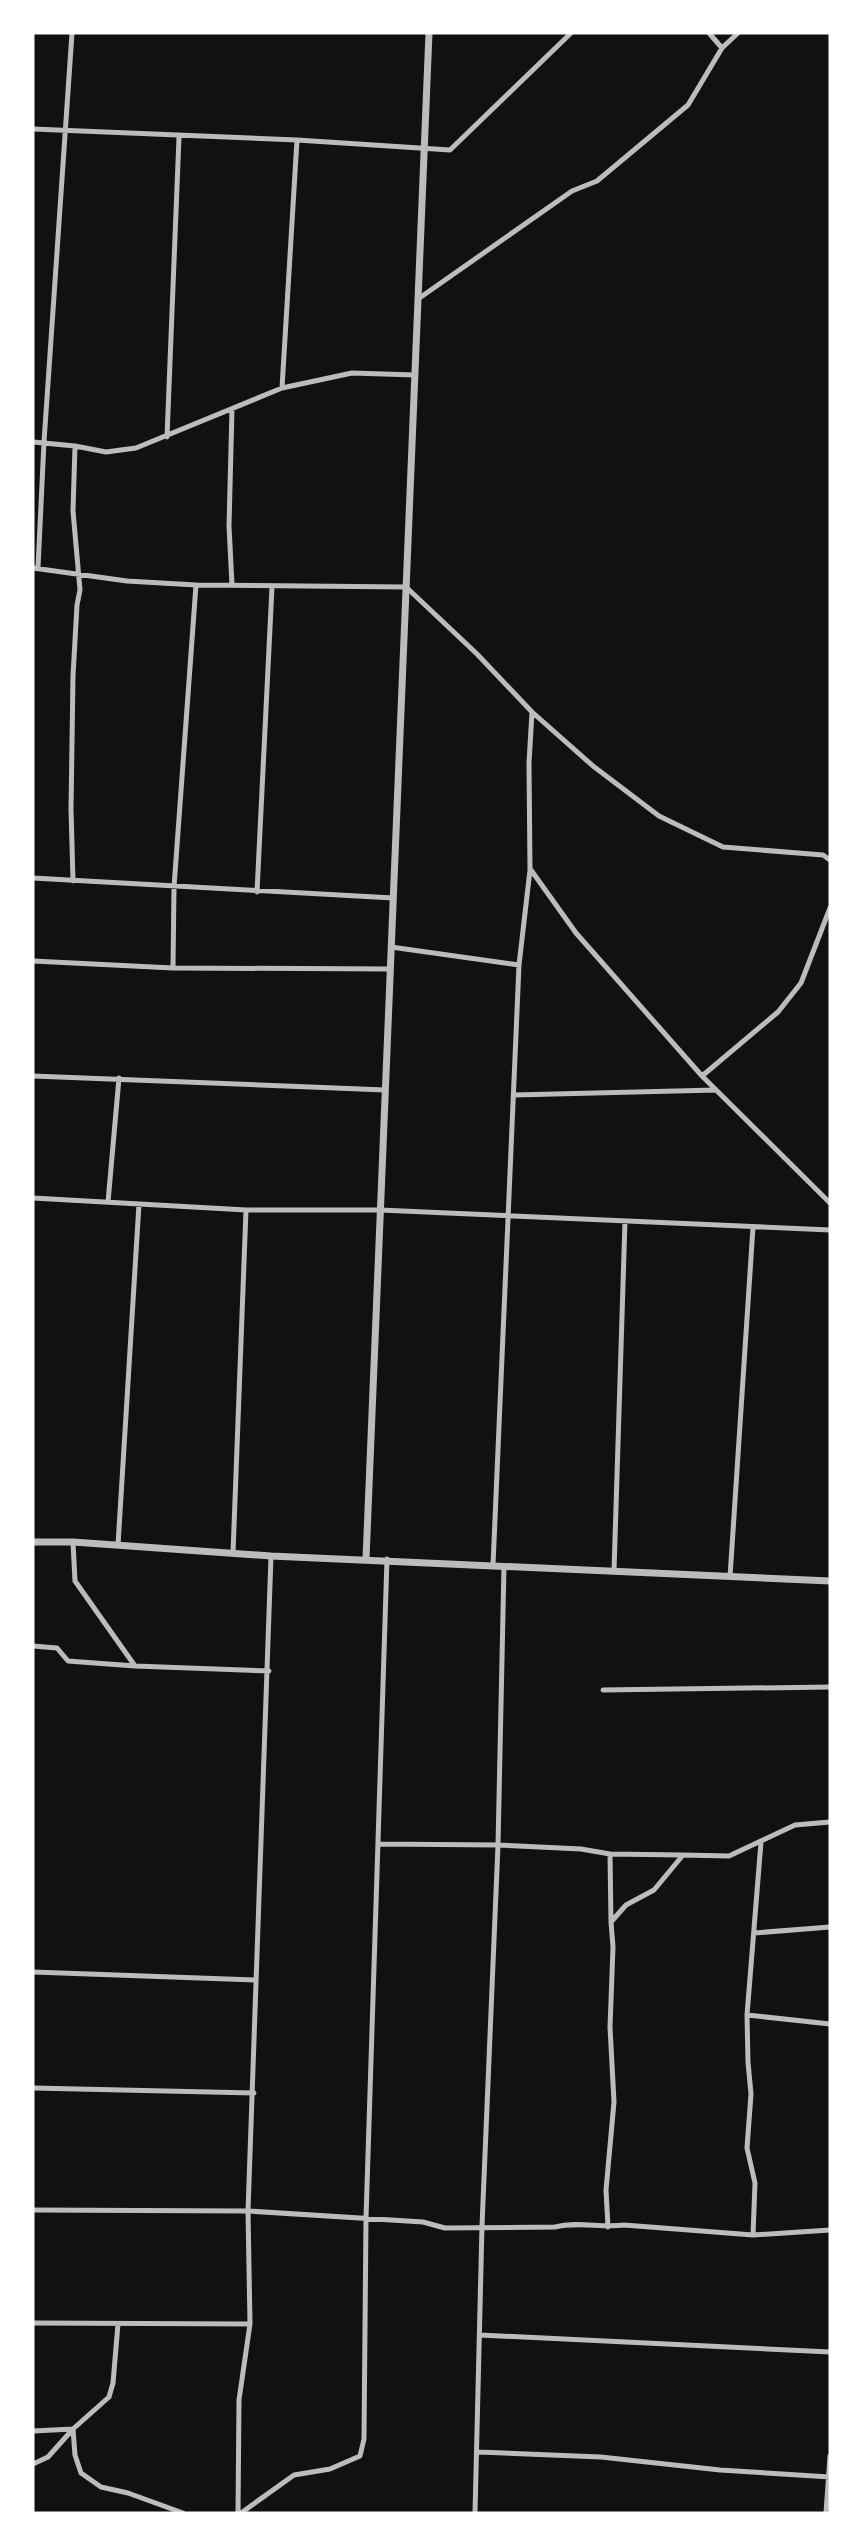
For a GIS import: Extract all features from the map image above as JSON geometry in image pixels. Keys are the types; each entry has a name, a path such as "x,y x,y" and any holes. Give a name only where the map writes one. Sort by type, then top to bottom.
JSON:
{"street":[{"path":"72,33 36,568 127,581 196,585 406,586 477,654 532,712 593,766 659,816 723,847 823,855 830,860"},
{"path":"366,1559 429,33"},
{"path":"33,129 179,137 297,140 450,150 571,33"},
{"path":"708,33 722,48"},
{"path":"418,299 572,191 597,181 688,105 722,48 738,33"},
{"path":"167,437 179,137"},
{"path":"282,388 297,140"},
{"path":"33,442 106,452 123,451 167,437 282,388 352,373 415,375"},
{"path":"232,409 229,526 232,585"},
{"path":"73,880 70,809 73,676 80,590 73,511 75,446"},
{"path":"173,968 174,887 196,585"},
{"path":"257,892 272,587"},
{"path":"493,1564 519,965 530,870 529,764 532,712"},
{"path":"530,870 576,933 702,1076 830,1203"},
{"path":"33,879 393,898"},
{"path":"702,1076 778,1012 801,983 830,908"},
{"path":"391,947 519,965"},
{"path":"33,961 173,968 390,969"},
{"path":"33,1076 385,1090"},
{"path":"108,1202 119,1078"},
{"path":"514,1095 716,1090"},
{"path":"33,1198 246,1210 380,1210 830,1230"},
{"path":"118,1545 139,1204"},
{"path":"233,1553 246,1210"},
{"path":"614,1571 625,1221"},
{"path":"730,1577 753,1227"},
{"path":"33,1542 73,1542 271,1556 387,1559 830,1581"},
{"path":"73,1542 75,1581 135,1666"},
{"path":"239,2513 239,2400 250,2324 248,2211 254,2093 255,1980 269,1671 271,1556"},
{"path":"239,2513 294,2475 330,2469 360,2456 363,2439 366,2218 387,1559"},
{"path":"475,2513 482,2226 498,1845 504,1566"},
{"path":"33,1646 57,1648 68,1661 269,1671"},
{"path":"603,1690 830,1687"},
{"path":"378,1844 498,1845 581,1849 610,1854 729,1857 795,1825 817,1821 830,1822"},
{"path":"753,2235 754,2183 747,2148 751,2094 747,2015 761,1842"},
{"path":"608,2227 606,2190 614,2102 610,2037 613,1947 610,1854"},
{"path":"611,1922 627,1905 654,1890 683,1855"},
{"path":"754,1933 830,1927"},
{"path":"33,1971 255,1980"},
{"path":"747,2015 830,2024"},
{"path":"33,2088 254,2093"},
{"path":"33,2210 248,2211 423,2222 445,2228 555,2227 569,2224 608,2227 624,2225 753,2235 830,2230"},
{"path":"33,2323 250,2324"},
{"path":"33,2464 48,2457 73,2429 105,2402 111,2392 118,2324"},
{"path":"480,2335 830,2352"},
{"path":"33,2431 73,2429"},
{"path":"73,2429 75,2455 81,2473 100,2487 128,2493 183,2513"},
{"path":"478,2452 602,2457 720,2470 829,2477"},
{"path":"826,2513 830,2456"}]}
